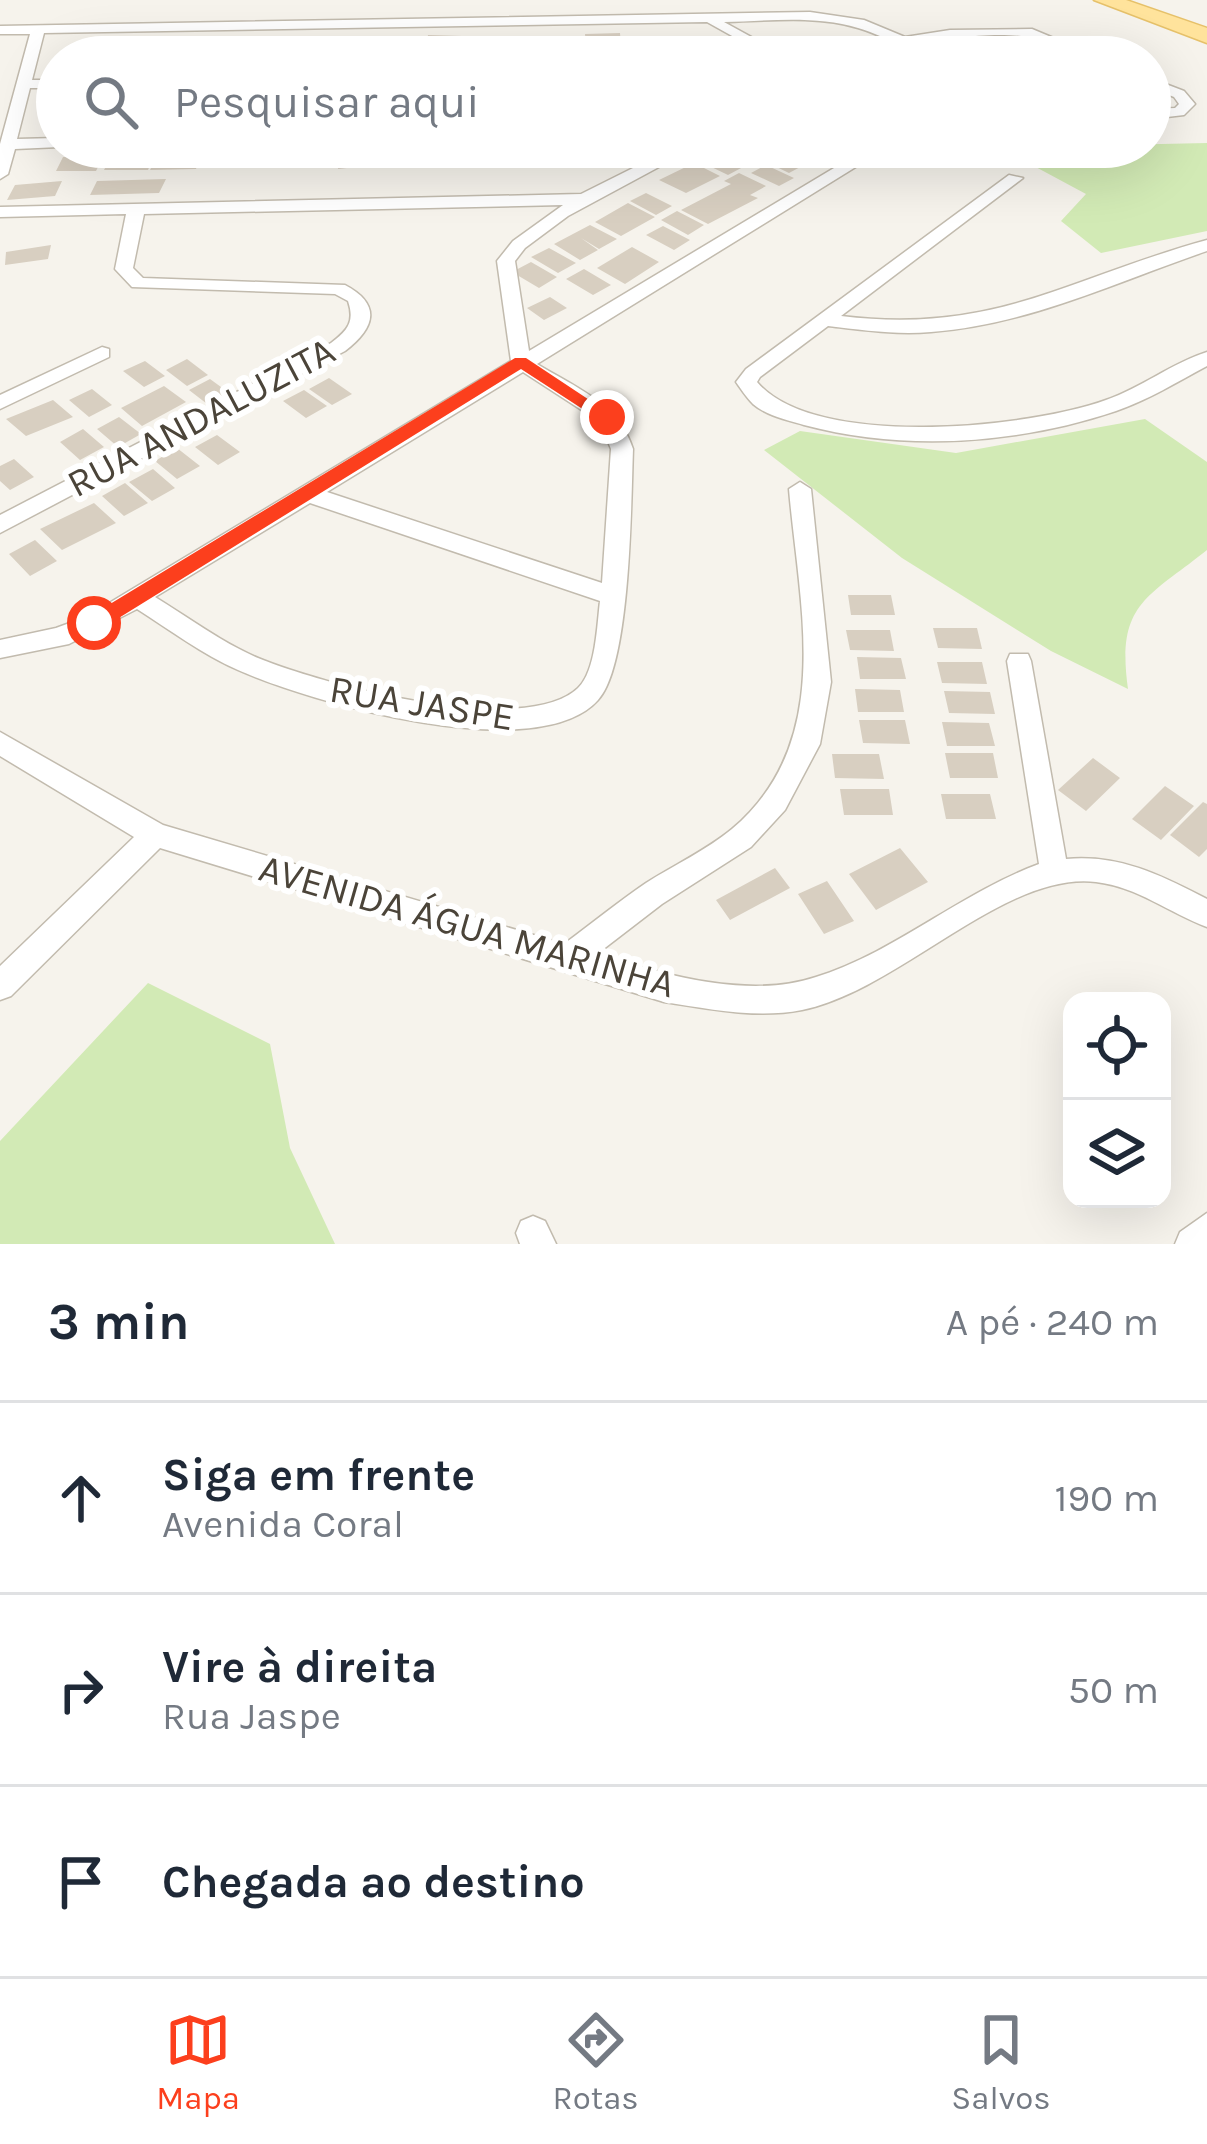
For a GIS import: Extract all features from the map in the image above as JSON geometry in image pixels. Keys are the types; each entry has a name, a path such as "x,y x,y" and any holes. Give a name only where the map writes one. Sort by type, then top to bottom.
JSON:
{"main road":[{"path":"1105,0 1207,33"},
{"path":"1118,0 1207,33"}],"street":[{"path":"0,30 828,16 892,36"},
{"path":"706,18 741,36"},
{"path":"36,36 38,29"},
{"path":"935,36 1040,36"},
{"path":"0,174 36,38"},
{"path":"25,85 36,85"},
{"path":"1171,91 1187,104 1171,113"},
{"path":"521,362 506,261 524,239 647,168"},
{"path":"0,649 60,637 138,598 845,168"},
{"path":"1015,178 746,382 753,396 781,414 837,427 1007,430 1104,408 1207,358"},
{"path":"0,212 586,199"},
{"name":"RUA ANDALUZITA","path":"0,525 355,334 362,315 356,298 339,289 148,286 130,278 123,260 136,209"},
{"path":"825,320 881,327 971,322 1207,245"},
{"path":"0,403 102,353"},
{"name":"RUA JASPE","path":"138,598 248,664 302,683 403,707 519,722 551,718 577,706 594,688 613,596 622,448 616,428 521,362"},
{"path":"570,957 652,895 741,838 775,802 807,744 818,682 800,489"},
{"path":"308,494 613,596"},
{"path":"1019,661 1054,869"},
{"name":"AVENIDA ÁGUA MARINHA","path":"0,742 155,835 664,988 743,997 814,993 883,965 1013,882 1054,869 1106,869 1150,880 1207,914"},
{"path":"0,986 155,835"},
{"path":"1192,1244 1207,1230"}],"green space":[{"path":"1207,143 1207,231 1101,253 1061,221 1086,194 1038,168 1171,168 1171,144"},
{"path":"1145,419 1207,462 1207,550 1152,593 1132,620 1125,661 1128,689 1051,651 902,558 764,450 800,431 956,453"},
{"path":"148,983 270,1044 290,1148 335,1244 0,1244 0,1141"}],"building":[{"path":"58,168 98,168 96,171"},
{"path":"684,168 704,168 720,176 686,193 659,180"},
{"path":"713,168 741,168 728,175"},
{"path":"772,168 794,178 779,186 751,173"},
{"path":"739,173 766,186 750,195 758,198 708,224 681,210 731,184 724,181"},
{"path":"166,179 159,193 90,195 97,181"},
{"path":"62,181 55,196 7,200 15,185"},
{"path":"646,193 672,206 656,215 630,201"},
{"path":"628,203 655,217 621,236 595,222"},
{"path":"677,211 704,225 688,235 661,220"},
{"path":"590,225 617,239 599,249 581,238 598,250 580,260 554,244"},
{"path":"663,226 690,240 674,250 646,235"},
{"path":"51,245 48,259 5,265 6,252"},
{"path":"632,247 659,262 625,284 597,268"},
{"path":"549,248 576,263 558,273 531,257"},
{"path":"531,262 557,277 539,288 512,272"},
{"path":"584,269 611,285 593,295 566,279"},
{"path":"550,297 567,308 544,320 527,308"},
{"path":"187,359 208,375 187,386 166,370"},
{"path":"145,361 165,376 144,387 123,371"},
{"path":"329,378 352,394 332,405 309,389"},
{"path":"210,379 232,395 211,407 189,390"},
{"path":"164,386 186,402 142,426 121,408"},
{"path":"92,389 112,405 89,417 69,400"},
{"path":"304,390 327,406 306,418 283,401"},
{"path":"53,400 73,417 26,436 6,419"},
{"path":"119,417 141,434 118,447 97,429"},
{"path":"83,429 104,447 80,460 60,442"},
{"path":"217,435 240,452 218,465 195,447"},
{"path":"177,448 200,466 177,479 155,461"},
{"path":"14,459 34,477 10,490 0,481 0,466"},
{"path":"153,469 175,488 152,501 129,482"},
{"path":"125,483 148,503 124,516 102,496"},
{"path":"94,503 116,523 62,550 40,529"},
{"path":"35,540 57,561 30,576 9,554"},
{"path":"848,595 891,595 895,615 851,615"},
{"path":"933,628 977,628 982,649 938,648"},
{"path":"846,630 890,630 894,651 850,650"},
{"path":"857,657 901,658 906,679 860,679"},
{"path":"937,662 982,662 987,684 942,683"},
{"path":"855,689 900,690 904,712 858,712"},
{"path":"944,691 990,692 995,714 949,713"},
{"path":"859,720 905,720 910,744 863,743"},
{"path":"942,722 989,723 995,746 947,746"},
{"path":"945,753 993,753 998,778 950,778"},
{"path":"832,754 879,754 884,779 835,778"},
{"path":"1093,758 1120,778 1086,811 1058,790"},
{"path":"1165,786 1194,806 1161,840 1132,819"},
{"path":"840,789 889,789 893,815 844,815"},
{"path":"941,794 990,794 996,819 946,819"},
{"path":"1203,802 1207,804 1207,849 1199,857 1170,835"},
{"path":"900,848 928,882 876,910 849,874"},
{"path":"775,868 790,888 730,920 716,900"},
{"path":"827,881 854,921 824,934 798,894"}],"route":[{"path":"94,623 521,362 607,417"}]}
